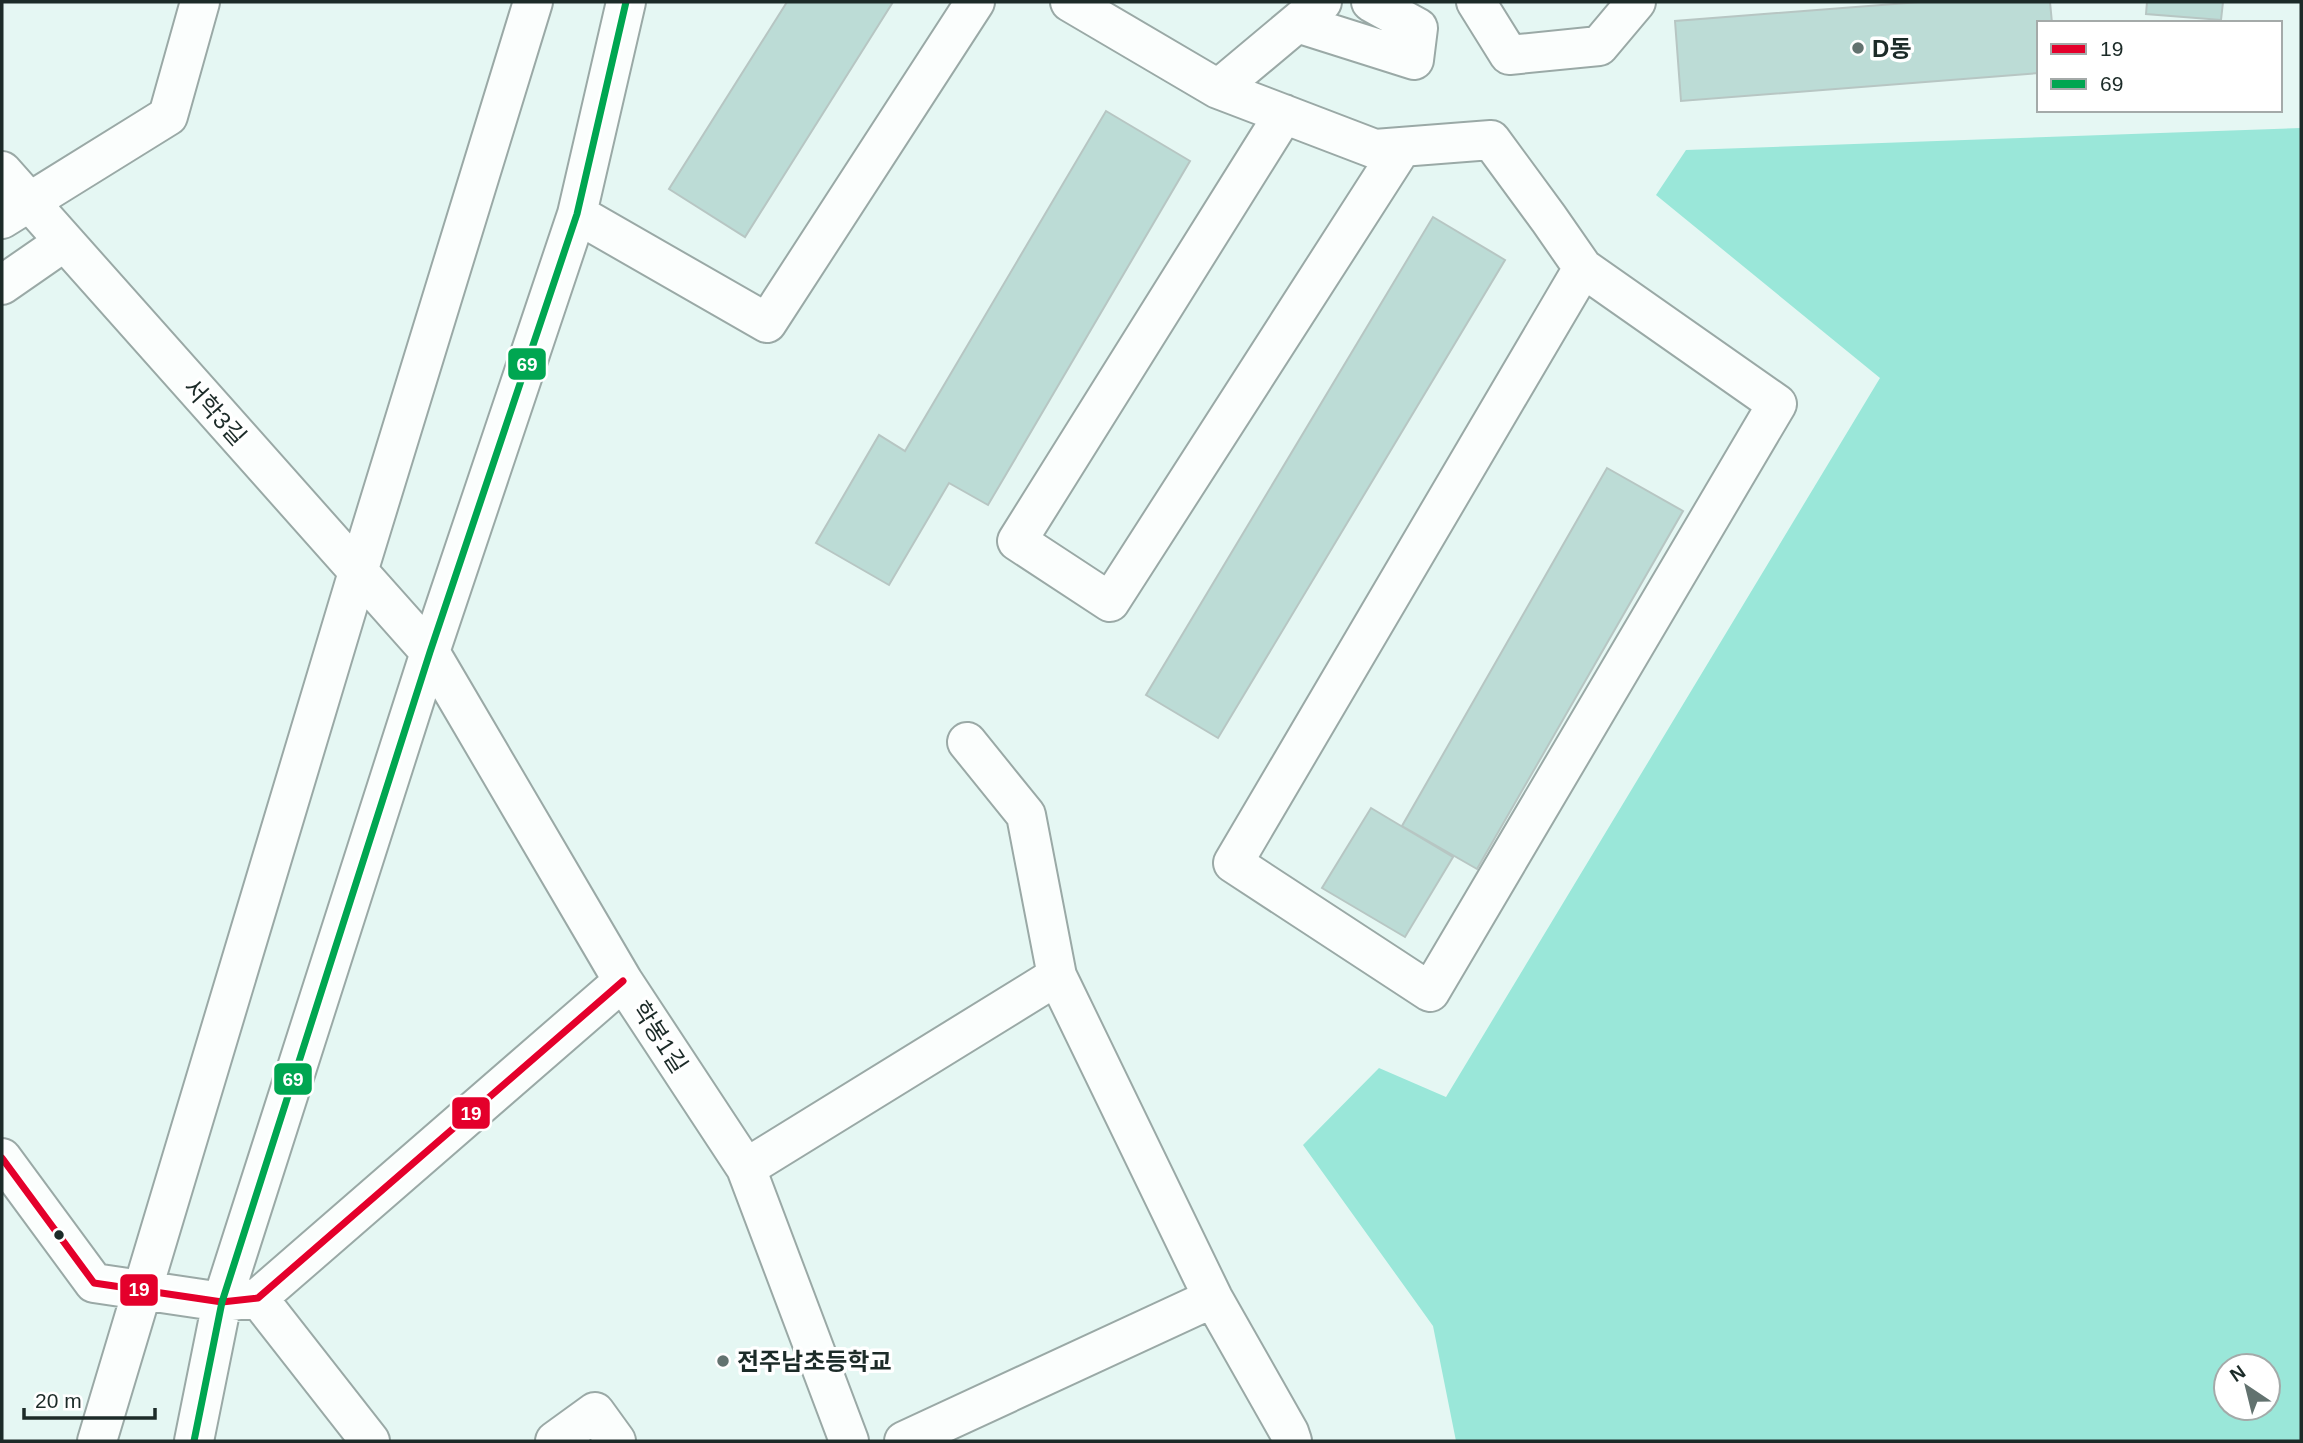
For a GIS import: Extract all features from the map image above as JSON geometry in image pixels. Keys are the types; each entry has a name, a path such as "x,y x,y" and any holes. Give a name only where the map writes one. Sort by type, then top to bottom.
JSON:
{"street":[{"path":"15,210 168,116 201,2"},
{"path":"97,1441 358,572 533,2"},
{"path":"194,1441 240,1300 430,652 577,214 626,2"},
{"path":"577,214 767,323 975,2"},
{"path":"1070,2 1218,89 1375,149 1491,140 1583,268 1777,404 1430,992 1233,863 1583,268"},
{"path":"1218,89 1309,12 1413,60 1418,28 1371,2"},
{"path":"1476,2 1509,55 1599,46 1636,2"},
{"path":"1284,114 1017,541 1110,602 1402,147"},
{"name":"서학3길","path":"2,171 15,210 64,242 430,652"},
{"path":"2,285 64,242"},
{"name":"학봉1길","path":"430,652 623,981 746,1168 849,1441"},
{"path":"967,742 1026,815 1057,976 1213,1298 1292,1441"},
{"path":"746,1168 1057,976"},
{"path":"240,1300 623,981"},
{"path":"2,1158 94,1283 240,1300 370,1441"},
{"path":"904,1441 1213,1298"},
{"path":"555,1441 595,1412 616,1441"}],"green space":[{"path":"2301,128 2301,1441 1456,1441 1433,1326 1303,1145 1379,1068 1446,1097 1880,378 1656,195 1686,150"}],"building":[{"path":"787,2 893,2 745,237 669,189"},
{"name":"D동","path":"1920,2 2050,2 2052,21 2037,21 2037,73 1681,101 1675,21"},
{"path":"2147,2 2223,2 2221,20 2146,14"},
{"path":"1106,111 1190,161 988,505 949,483 889,585 816,543 879,435 905,451"},
{"path":"1433,217 1505,260 1218,738 1146,695"},
{"path":"1607,468 1683,511 1477,869 1402,826"},
{"path":"1371,808 1453,857 1405,937 1322,888"}],"transit line":[{"name":"69","path":"194,1441 222,1302 430,652 577,214 626,2"},
{"name":"19","path":"2,1158 94,1283 222,1302 258,1298 623,981"}],"place":[{"name":"D동","path":"1858,48"},
{"name":"전주남초등학교","path":"723,1361"}]}
